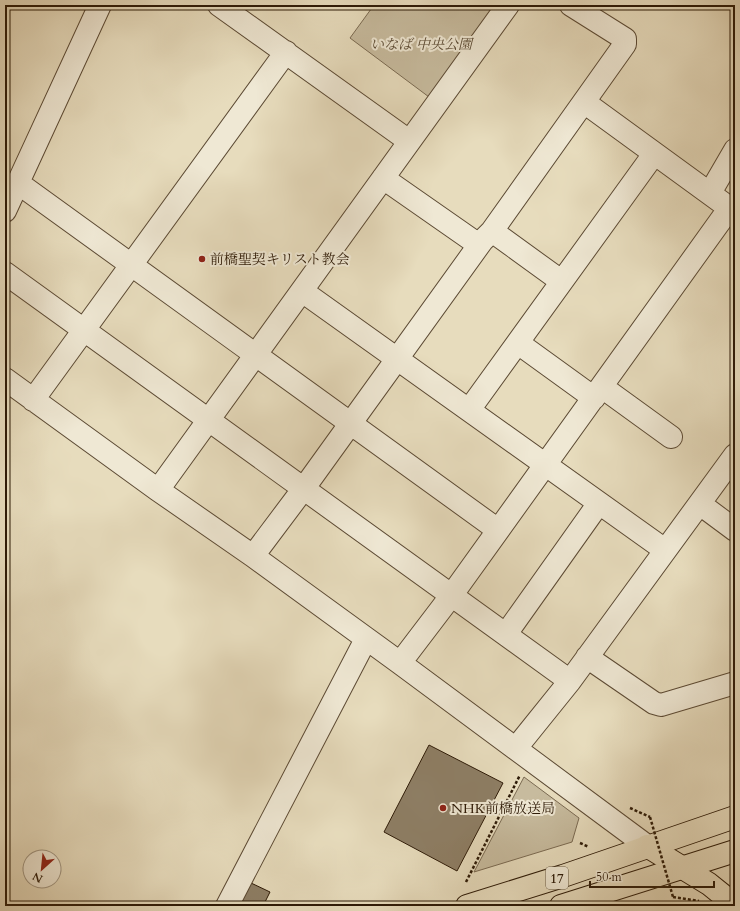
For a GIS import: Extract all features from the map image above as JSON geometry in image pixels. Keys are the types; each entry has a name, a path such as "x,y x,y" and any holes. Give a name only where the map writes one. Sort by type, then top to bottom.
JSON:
{"main road":[{"name":"17","path":"467,906 563,876 735,817"},
{"path":"647,846 709,884 735,905"},
{"name":"17","path":"561,906 735,851"}],"street":[{"path":"5,212 100,5"},
{"path":"220,5 409,141"},
{"path":"158,490 508,5"},
{"path":"253,556 304,488 625,44 625,39 570,5"},
{"path":"33,400 286,52"},
{"path":"400,663 451,596 726,213 724,204 584,102"},
{"path":"710,194 735,150"},
{"path":"469,410 518,343 561,280 654,154"},
{"path":"383,178 485,238 561,280"},
{"path":"18,183 498,530"},
{"path":"5,273 210,419 451,596 570,681"},
{"path":"302,291 664,550"},
{"path":"518,343 671,437"},
{"path":"5,379 158,490 253,556 516,748 629,835 647,846"},
{"path":"516,748 570,681 664,550 700,504 735,455"},
{"path":"506,634 599,503"},
{"path":"700,504 735,530"},
{"path":"227,906 366,639"},
{"path":"587,657 654,703 661,705 735,683"}],"path":[{"path":"466,882 522,771"},
{"path":"623,805 650,817 673,897 702,901"}],"green space":[{"name":"いなば 中央公園","path":"374,5 495,5 429,97 350,38"},
{"path":"524,777 579,818 572,842 474,872"}],"building":[{"name":"NHK前橋放送局","path":"429,745 503,783 457,871 384,832"},
{"path":"251,883 270,892 263,906 239,906"}],"place":[{"name":"前橋聖契キリスト教会","path":"202,259"},
{"name":"NHK前橋放送局","path":"443,808"}]}
